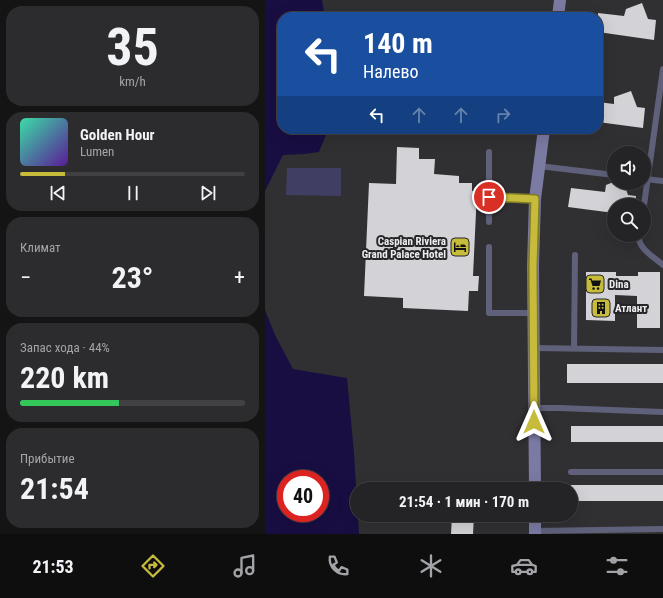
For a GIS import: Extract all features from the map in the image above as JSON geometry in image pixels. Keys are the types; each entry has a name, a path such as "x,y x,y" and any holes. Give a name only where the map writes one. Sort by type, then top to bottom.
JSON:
{"street":[{"path":"559,12 560,0"},
{"path":"535,482 533,266 535,199 542,134"},
{"path":"535,522 535,533"}],"lane":[{"path":"651,146 663,68"},
{"path":"489,152 489,222"},
{"path":"539,166 607,174"},
{"path":"651,180 663,181"},
{"path":"489,197 535,199"},
{"path":"639,242 641,246 663,265"},
{"path":"489,247 489,313 533,313"},
{"path":"574,348 575,255"},
{"path":"534,348 663,350"},
{"path":"534,408 663,412"},
{"path":"571,472 663,472"},
{"path":"535,533 663,529"}],"shaded area":[{"path":"265,0 322,0 324,12 277,12 277,134 326,134 319,152 283,155 265,191"},
{"path":"287,168 341,168 341,196 286,195"},
{"path":"265,310 275,335 293,369 347,378 356,482 350,482 350,522 358,522 359,534 265,534"}],"building":[{"path":"642,3 648,19 656,20 654,40 603,33 603,14 624,16 626,9"},
{"path":"631,91 637,107 645,108 643,128 603,123 603,103 614,104 614,97"},
{"path":"397,147 419,148 419,159 435,159 434,174 459,176 459,183 472,183 472,191 477,191 473,276 479,276 478,291 469,291 468,311 403,308 403,298 364,296 369,183 396,184"},
{"path":"606,185 607,190 626,190 628,195 636,196 636,198 607,198 607,212 568,207 571,188 605,192"},
{"name":"Атлант","path":"586,272 616,272 616,276 638,276 638,272 660,272 660,328 637,328 637,296 615,295 615,321 586,320"},
{"path":"567,364 663,364 663,383 567,383"},
{"path":"571,426 663,426 663,442 571,442"},
{"path":"578,485 663,485 663,501 578,501"},
{"path":"452,522 474,522 473,534 451,534"}],"place":[{"name":"Caspian Riviera Grand Palace Hotel","path":"460,247"},
{"name":"Dina","path":"595,284"},
{"name":"Атлант","path":"601,308"}],"route":[{"path":"489,197 535,199 533,266 534,422"}]}
